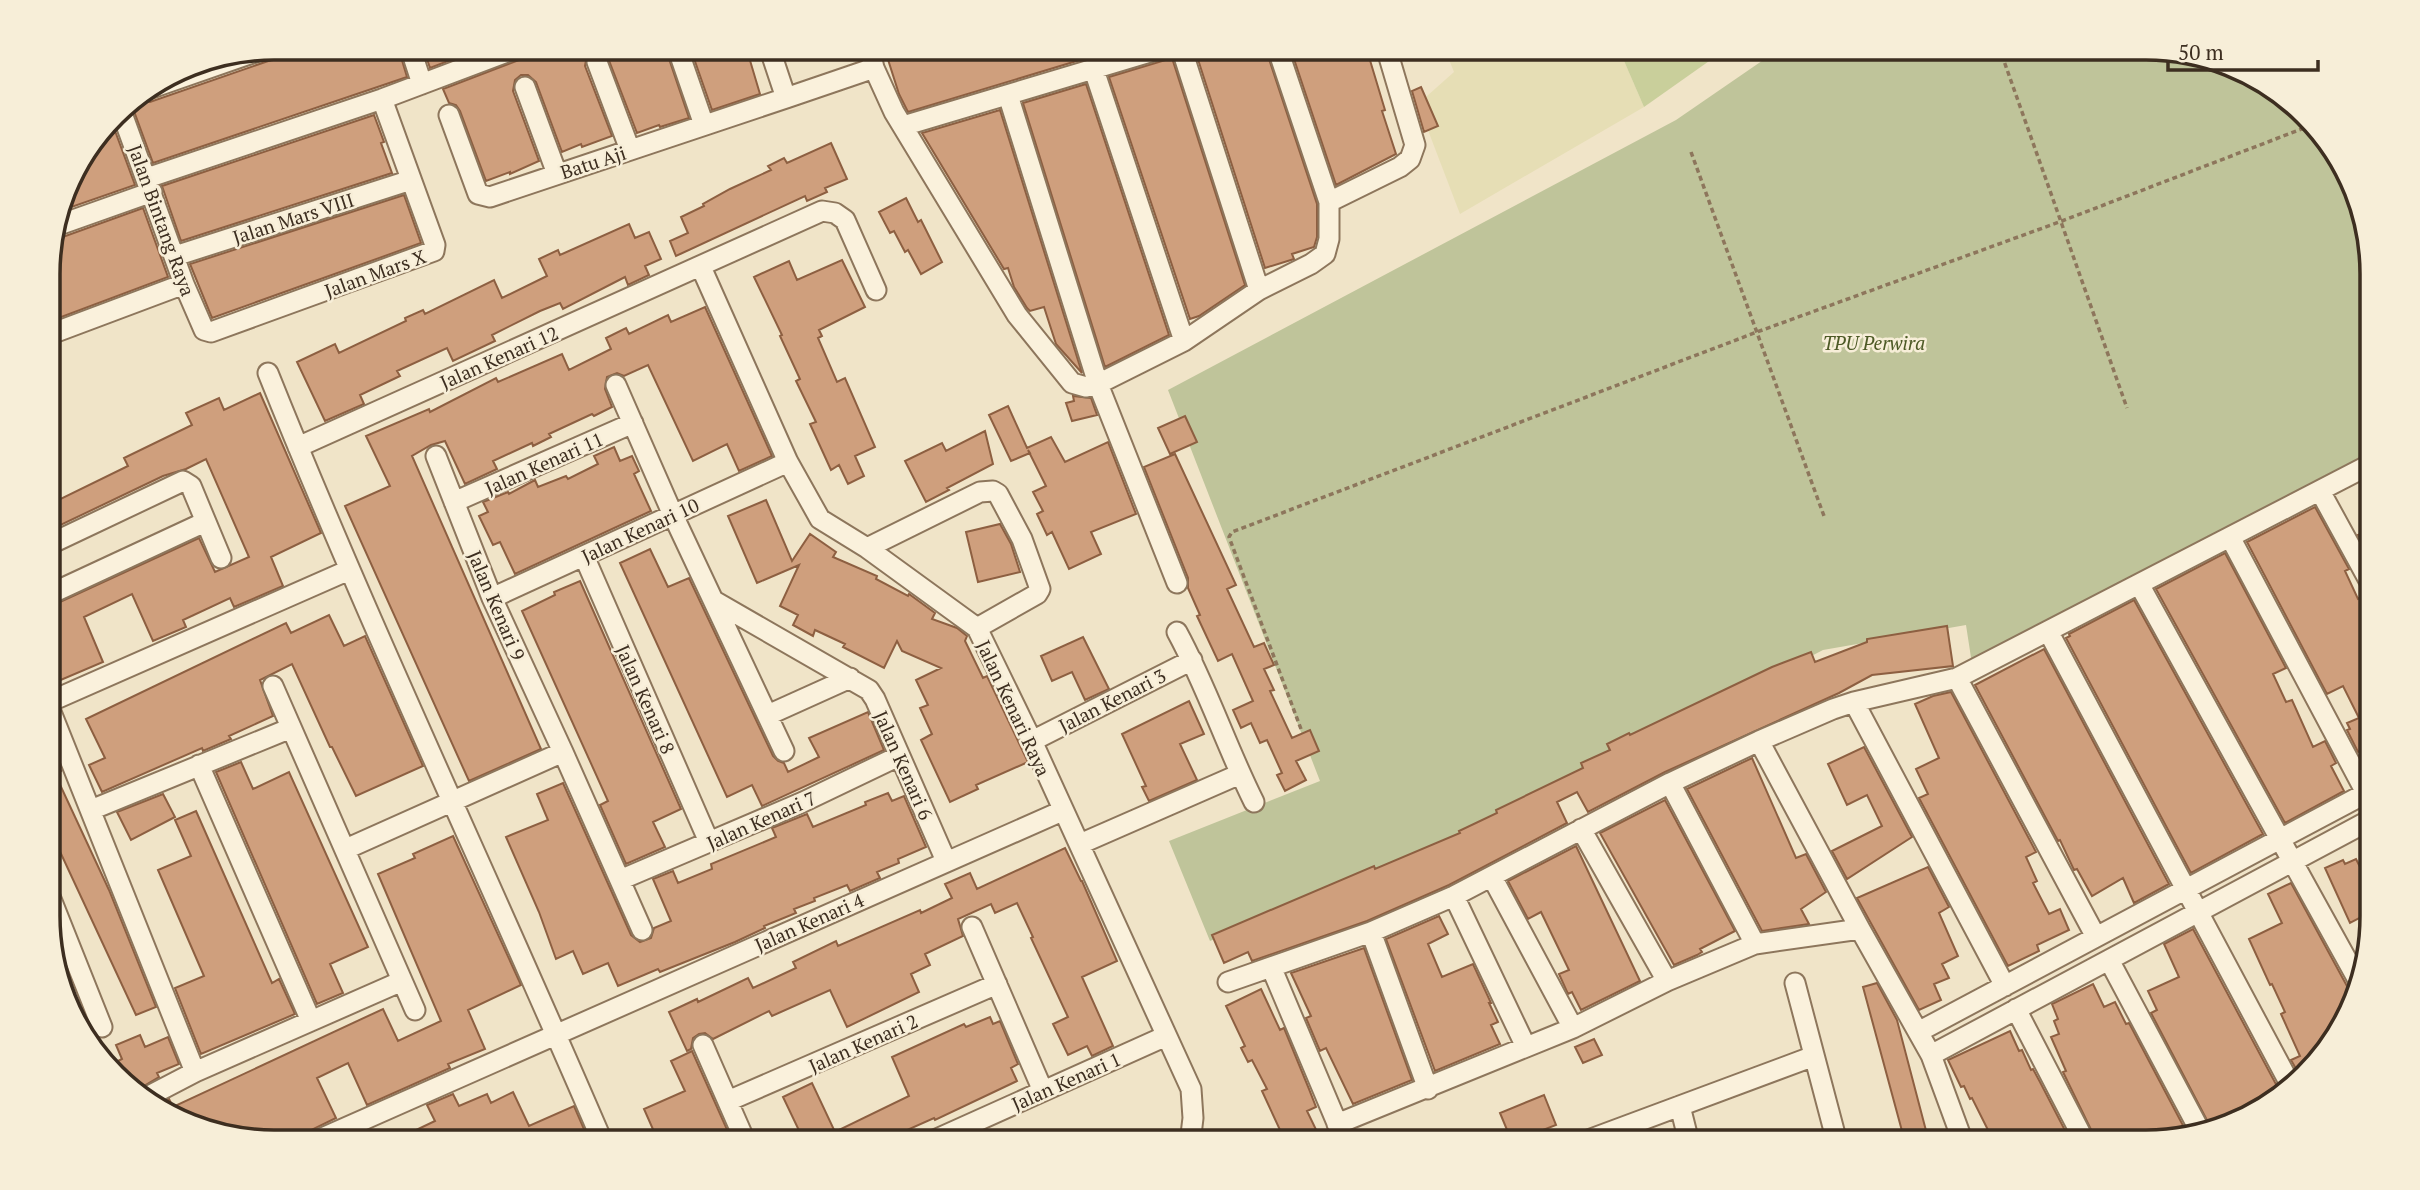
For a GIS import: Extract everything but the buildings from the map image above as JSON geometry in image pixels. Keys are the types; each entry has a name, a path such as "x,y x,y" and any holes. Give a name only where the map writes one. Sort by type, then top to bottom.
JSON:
{"street":[{"path":"415,60 422,84"},
{"path":"66,222 150,185 422,84 476,60"},
{"path":"682,60 704,125"},
{"path":"773,60 786,98"},
{"path":"872,60 894,112 1017,315 1072,383 1086,387 1098,384 1184,341 1259,290 1325,254 1329,239 1329,202 1282,60"},
{"path":"903,125 1126,60"},
{"path":"1185,60 1259,290"},
{"path":"1329,202 1400,167 1410,159 1415,145 1390,60"},
{"path":"597,62 630,150"},
{"name":"Batu Aji","path":"449,115 478,194 490,197 874,68"},
{"path":"1094,70 1184,341"},
{"path":"525,87 557,174"},
{"path":"1008,95 1098,384 1177,583"},
{"name":"Jalan Mars X","path":"204,330 211,332 434,251 435,245 382,99"},
{"name":"Jalan Bintang Raya","path":"125,120 184,284 204,330"},
{"name":"Jalan Mars VIII","path":"175,256 411,180"},
{"name":"Jalan Kenari 12","path":"298,447 822,211 835,213 845,220 876,290"},
{"name":"Jalan Kenari Raya","path":"701,267 788,462 820,519 867,548 977,628 1080,844 1193,1099 1190,1130"},
{"path":"60,330 184,284"},
{"path":"268,373 349,570 597,1130"},
{"path":"616,385 673,515 784,751"},
{"name":"Jalan Kenari 11","path":"454,502 633,423"},
{"name":"Jalan Kenari 9","path":"436,456 492,598 642,930"},
{"name":"Jalan Kenari 10","path":"492,598 788,462"},
{"path":"1228,982 1371,932 1454,895 1670,783 1759,741 1854,702 1957,678 2360,470"},
{"path":"60,539 183,481 191,486 221,558"},
{"path":"867,548 980,492 993,491 998,494 1022,539 1040,589 1037,594 977,628"},
{"path":"2320,491 2360,564"},
{"path":"60,588 205,522"},
{"path":"2230,537 2360,776"},
{"name":"Jalan Kenari 8","path":"583,556 709,842"},
{"path":"60,697 349,570"},
{"path":"2139,584 2353,971"},
{"name":"Jalan Kenari 6","path":"716,602 869,690 946,861"},
{"path":"2048,631 2287,1078"},
{"path":"1177,632 1192,660 1254,802"},
{"name":"Jalan Kenari 3","path":"1032,741 1192,660"},
{"path":"768,715 850,678"},
{"path":"1957,678 2096,937"},
{"path":"273,687 415,1010"},
{"path":"1854,702 2005,986"},
{"path":"92,810 291,727"},
{"path":"60,733 195,1072"},
{"path":"1759,741 1931,1055 1959,1130"},
{"path":"346,849 563,752"},
{"name":"Jalan Kenari 7","path":"620,880 803,802 899,756"},
{"path":"198,765 311,1021"},
{"path":"1080,844 1240,774"},
{"path":"1670,783 1755,944"},
{"path":"1918,1032 2281,839 2360,801"},
{"name":"Jalan Kenari 4","path":"341,1130 1062,811"},
{"path":"1931,1055 2360,825"},
{"path":"1581,829 1667,981"},
{"path":"1492,877 1573,1028"},
{"path":"1454,895 1526,1047"},
{"path":"60,922 102,1027"},
{"path":"972,927 1044,1091"},
{"path":"1347,1130 1428,1089 1573,1028 1667,981 1755,944 1860,929"},
{"path":"1371,932 1428,1089"},
{"path":"2109,960 2196,1124"},
{"path":"1272,968 1340,1130"},
{"path":"154,1093 195,1072 402,981"},
{"path":"1795,983 1834,1130"},
{"name":"Jalan Kenari 2","path":"728,1101 997,984"},
{"path":"2016,1009 2079,1130"},
{"name":"Jalan Kenari 1","path":"957,1130 1166,1036"},
{"path":"702,1045 740,1130"},
{"path":"1615,1130 1814,1056"},
{"path":"1680,1106 1686,1130"}],"path":[{"path":"2004,60 2127,408"},
{"path":"1301,729 1229,537 1232,531 2303,128"},
{"path":"1691,152 1824,516"}],"shaded area":[{"path":"1449,60 1624,60 1644,107 1460,214 1418,104 1454,72"}],"green space":[{"path":"1624,60 1711,60 1644,107"},
{"name":"TPU Perwira","path":"1763,60 2174,61 2202,67 2253,88 2298,122 2316,143 2332,167 2353,218 2359,246 2360,274 2360,465 1974,677 1966,625 1823,650 1513,810 1352,883 1210,941 1169,841 1320,781 1168,390 1676,120"}]}
